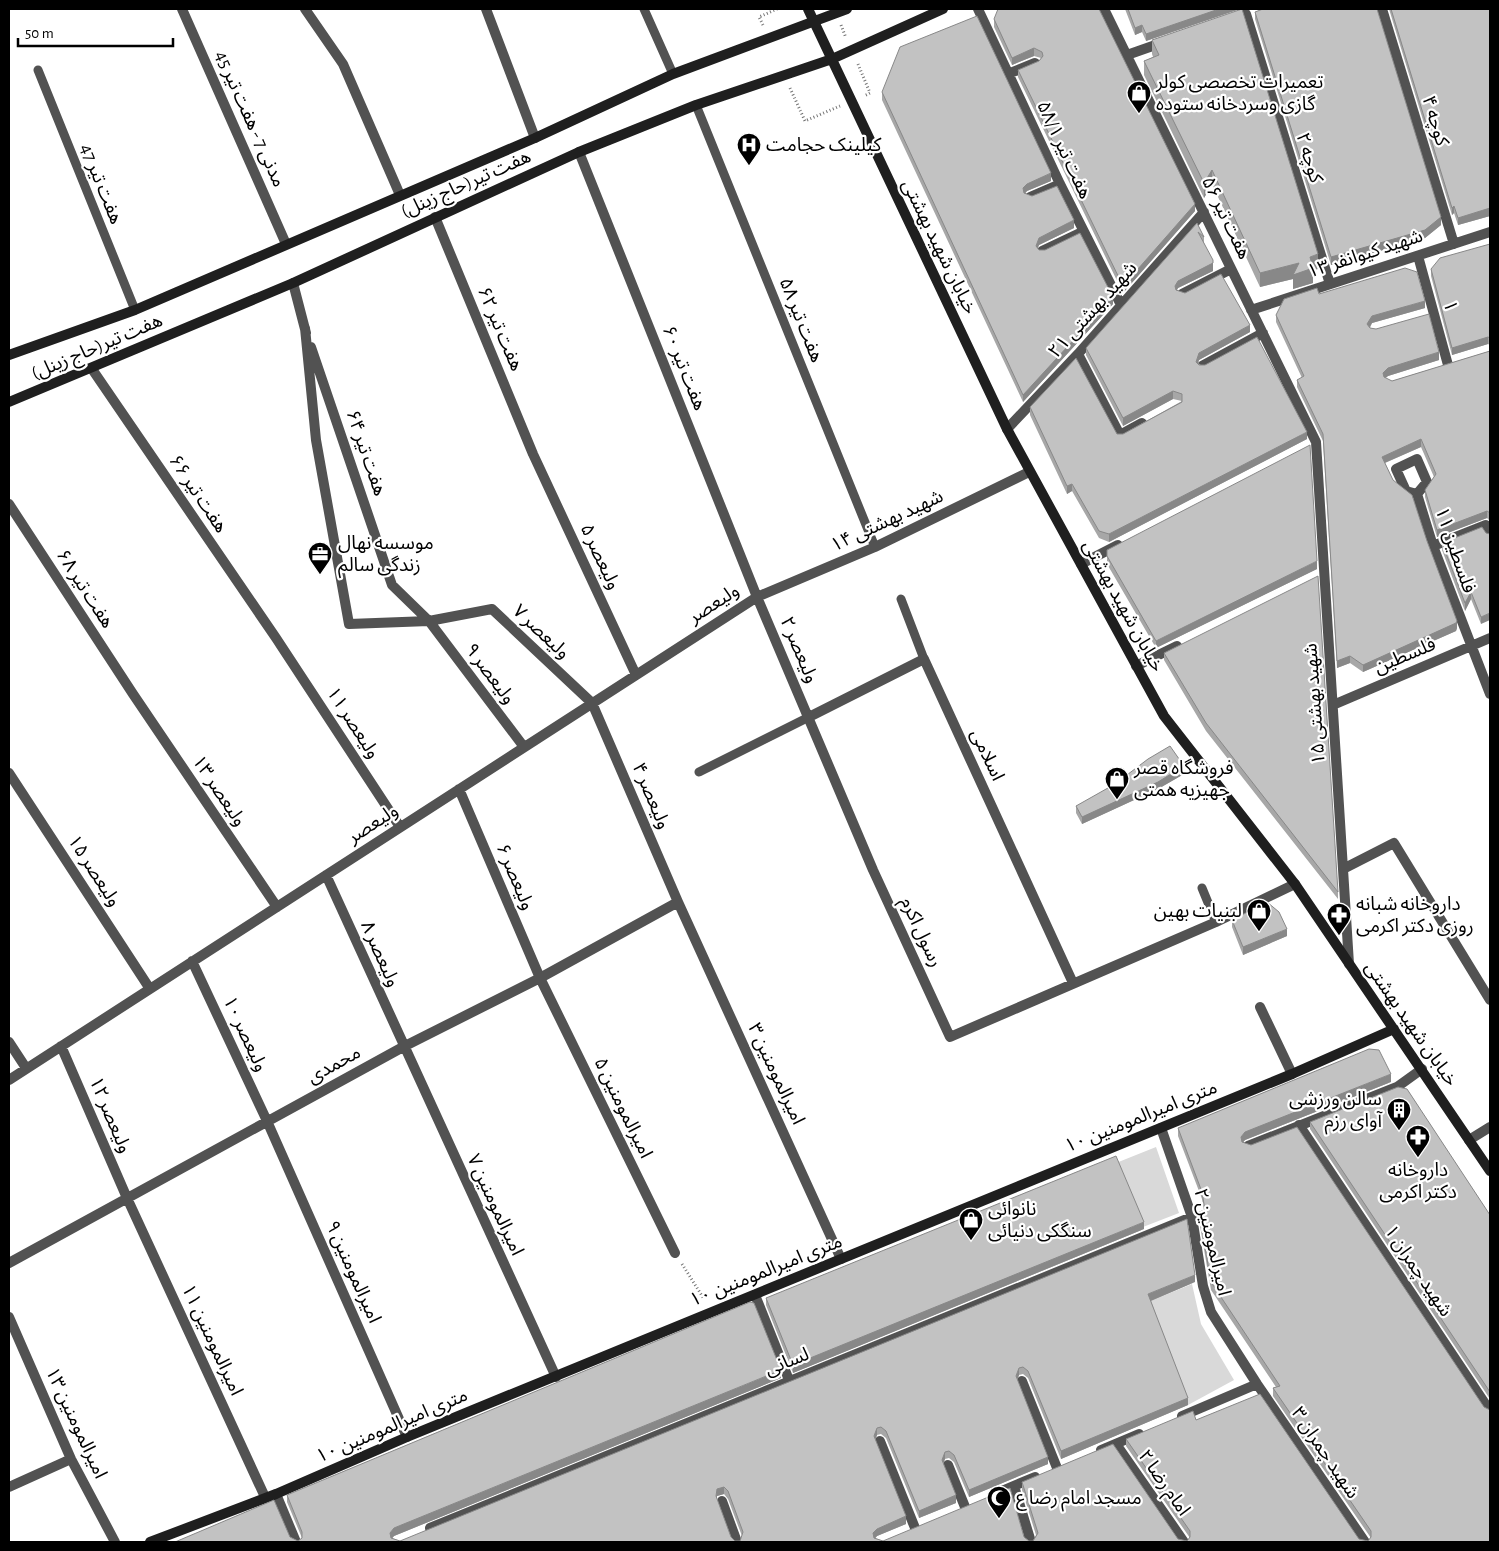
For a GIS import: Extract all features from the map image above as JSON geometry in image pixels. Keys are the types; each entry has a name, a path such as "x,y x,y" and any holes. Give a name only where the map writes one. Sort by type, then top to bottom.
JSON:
{"street":[{"name":"مدنی 7 - هفت تیر 45","path":"182,9 286,244"},
{"path":"305,9 343,64 400,195"},
{"path":"486,9 535,138"},
{"name":"خیابان شهید بهشتی","path":"808,9 1007,429 1164,716 1295,884 1490,1171"},
{"name":"هفت تیر(حاج زینل)","path":"9,355 135,310 535,138 672,74 847,9"},
{"name":"هفت تیر(حاج زینل)","path":"9,402 92,369 293,283 579,152 696,105 832,59 943,9"},
{"name":"هفت تیر ۵۸/۱","path":"978,9 1083,232 1121,305"},
{"name":"هفت تیر ۵۶","path":"1104,9 1263,333 1312,444"},
{"name":"کوچه ۴","path":"1382,9 1454,244"},
{"name":"کوچه ۲","path":"1246,14 1330,284"},
{"path":"1127,55 1173,39"},
{"path":"1008,74 1036,62"},
{"name":"هفت تیر ۶۰","path":"579,152 757,597"},
{"path":"1030,197 1060,184"},
{"name":"شهید بهشتی ۲۱","path":"1007,429 1078,354 1204,212"},
{"name":"هفت تیر ۶۲","path":"435,217 533,454"},
{"path":"1042,251 1083,232"},
{"name":"شهید کیوانفر ۱۳","path":"1251,310 1490,232"},
{"name":"۱","path":"1418,256 1430,314 1448,365"},
{"path":"1182,294 1231,268"},
{"name":"هفت تیر ۶۴","path":"293,283 305,328 392,584 429,621"},
{"path":"305,328 316,440 349,624 429,621"},
{"path":"1202,366 1263,333"},
{"path":"1078,354 1120,435 1152,418"},
{"name":"هفت تیر ۶۶","path":"92,369 276,638"},
{"name":"شهید بهشتی ۱۵","path":"1312,444 1320,575 1333,706 1349,964"},
{"name":"ولیعصر ۵","path":"533,454 636,675"},
{"name":"شهید بهشتی ۱۴","path":"757,597 875,547 1029,472"},
{"name":"فلسطین ۱۱","path":"1417,494 1433,546 1490,694"},
{"name":"هفت تیر ۶۸","path":"9,504 133,694"},
{"path":"1433,546 1486,525 1490,534"},
{"path":"1082,564 1125,542"},
{"name":"ولیعصر","path":"9,1080 757,597"},
{"name":"ولیعصر ۲","path":"757,597 809,718"},
{"name":"ولیعصر ۷","path":"429,621 492,609 592,704"},
{"name":"ولیعصر ۹","path":"429,621 524,747"},
{"name":"ولیعصر ۱۱","path":"276,638 400,827"},
{"name":"فلسطین","path":"1333,706 1490,638"},
{"path":"1136,666 1187,641"},
{"path":"809,718 924,659"},
{"name":"اسلامی","path":"924,659 1072,983"},
{"name":"ولیعصر ۱۳","path":"133,694 277,907"},
{"name":"ولیعصر ۴","path":"592,704 678,902"},
{"name":"رسول اکرم","path":"809,718 873,870 950,1037 1072,983"},
{"name":"ولیعصر ۱۵","path":"9,773 150,989"},
{"name":"ولیعصر ۶","path":"459,790 540,978"},
{"path":"1343,869 1394,843 1490,1000"},
{"name":"ولیعصر ۸","path":"326,875 403,1047"},
{"path":"1072,983 1216,922 1295,884"},
{"name":"محمدی","path":"9,1263 403,1047 540,978 678,902"},
{"name":"امیرالمومنین ۳","path":"678,902 842,1259"},
{"name":"ولیعصر ۱۰","path":"192,961 267,1121"},
{"name":"امیرالمومنین ۵","path":"540,978 676,1253"},
{"path":"1260,1007 1292,1074"},
{"name":"۱۰ متری امیرالمومنین","path":"157,1541 276,1494 407,1437 1292,1074 1394,1029"},
{"path":"9,1042 26,1068"},
{"name":"ولیعصر ۱۲","path":"61,1046 127,1198"},
{"name":"امیرالمومنین ۷","path":"403,1047 556,1377"},
{"path":"1248,1146 1397,1087 1422,1069"},
{"name":"امیرالمومنین ۹","path":"267,1121 407,1437"},
{"name":"شهید چمران ۱","path":"1299,1125 1490,1410"},
{"path":"1469,1140 1490,1127"},
{"name":"امیرالمومنین ۲","path":"1161,1128 1192,1217 1203,1286 1211,1312 1257,1384"},
{"name":"امیرالمومنین ۱۱","path":"127,1198 265,1497"},
{"name":"لسانی","path":"425,1531 789,1380 1192,1217"},
{"path":"755,1294 789,1380"},
{"name":"امیرالمومنین ۱۳","path":"9,1317 71,1459 115,1542"},
{"path":"989,1496 1061,1466 1022,1381"},
{"path":"1169,1422 1257,1384"},
{"name":"شهید چمران ۳","path":"1257,1384 1365,1542"},
{"path":"1090,1454 1151,1429"},
{"path":"880,1442 919,1526 902,1533"},
{"name":"امام رضا ۲","path":"1116,1444 1184,1542"},
{"path":"9,1487 71,1459"},
{"path":"948,1465 965,1507"},
{"path":"1014,1486 1031,1542"},
{"path":"276,1494 296,1542"},
{"path":"722,1501 737,1542"}],"lane":[{"path":"644,9 672,74"},
{"name":"هفت تیر 47","path":"38,70 135,310"},
{"name":"هفت تیر ۵۸","path":"696,105 875,547"},
{"path":"901,599 924,659"},
{"path":"699,772 809,718"},
{"path":"1202,888 1216,922"}],"path":[{"path":"676,1253 712,1312"}],"shaded area":[{"path":"1156,1147 1179,1213 1143,1227 1116,1163"},
{"path":"1192,1284 1201,1324 1234,1380 1188,1405 1148,1302"}],"building":[{"path":"998,9 1099,9 1195,204 1123,286 1018,70 1039,61 1043,56 1042,52 1034,48 1012,58 994,19"},
{"path":"1128,9 1219,9 1146,34 1142,25 1135,28"},
{"path":"1242,9 1318,254 1310,257 1313,268 1293,275 1299,263 1260,273 1212,170 1204,183 1144,61 1159,55 1152,40"},
{"path":"1263,9 1377,9 1441,217 1425,230 1331,257 1255,12"},
{"path":"1391,9 1490,9 1490,208 1458,218 1454,206 1452,208"},
{"path":"977,16 1051,173 1027,184 1023,188 1024,193 1032,196 1057,186 1074,220 1039,238 1036,246 1039,250 1045,250 1080,233 1113,297 1023,395 882,92 900,47"},
{"path":"1197,223 1204,237 1198,232 1213,263 1178,281 1175,286 1176,290 1185,293 1221,274 1250,325 1199,353 1196,362 1199,365 1205,365 1257,337 1307,432 1109,534 1099,531 1072,484 1067,486 1030,407 1076,358 1117,434 1123,434 1182,402 1182,394 1173,391 1123,418 1086,348"},
{"path":"1490,244 1490,338 1452,348 1431,269 1440,258"},
{"path":"1405,268 1417,272 1425,301 1372,316 1367,324 1370,328 1376,329 1429,314 1439,352 1388,368 1383,373 1384,377 1392,381 1490,351 1490,513 1487,511 1437,530 1425,490 1436,474 1421,439 1382,457 1393,480 1412,495 1457,621 1363,665 1350,656 1337,661 1323,434 1297,380 1304,376 1276,315 1284,299 1317,288 1319,294"},
{"path":"1310,445 1317,561 1156,641 1107,556 1107,550"},
{"path":"1482,527 1486,533 1490,534 1490,613 1481,617 1471,592 1465,603 1442,543"},
{"path":"1318,576 1338,892 1206,723 1164,653"},
{"path":"1170,746 1184,766 1158,782 1082,817 1076,806 1115,784 1148,759"},
{"name":"لبنیات بهین","path":"1267,902 1279,912 1287,929 1243,947 1232,920"},
{"path":"1369,1049 1379,1050 1391,1074 1245,1132 1241,1137 1242,1142 1251,1145 1297,1127 1484,1407 1490,1410 1490,1542 175,1542 274,1500 290,1537 298,1541 302,1538 302,1532 287,1495 750,1302 754,1303 781,1370 394,1528 390,1533 391,1538 400,1541 1187,1219 1195,1275 1148,1294 1188,1398 1061,1451 1028,1371 1023,1367 1019,1368 1016,1376 1048,1457 969,1490 954,1455 949,1451 945,1452 942,1460 956,1495 919,1511 886,1431 881,1427 877,1428 874,1436 906,1516 877,1529 873,1533 874,1538 883,1541 1010,1488 1024,1537 1029,1541 1033,1541 1038,1533 1022,1482 1113,1444 1178,1539 1187,1541 1190,1537 1190,1531 1126,1439 1193,1411 1196,1420 1260,1394 1359,1539 1368,1541 1371,1537 1371,1531 1273,1388 1280,1386 1211,1282 1199,1212 1205,1210 1202,1192 1178,1128","holes":["724,1487 728,1491 743,1532 740,1541 735,1541 731,1537 716,1496 717,1489"]},
{"path":"1398,1087 1407,1089 1490,1215 1490,1392 1310,1122"},
{"path":"1116,1156 1144,1222 793,1365 766,1298"}],"place":[{"name":"تعمیرات تخصصی کولر گازی وسردخانه ستوده","path":"1139,114"},
{"name":"کیلینک حجامت","path":"749,166"},
{"name":"موسسه نهال زندگی سالم","path":"320,575"},
{"name":"فروشگاه قصر جهیزیه همتی","path":"1117,800"},
{"name":"لبنیات بهین","path":"1259,932"},
{"name":"داروخانه شبانه روزی دکتر اکرمی","path":"1339,936"},
{"name":"سالن ورزشی آوای رزم","path":"1399,1131"},
{"name":"داروخانه دکتر اکرمی","path":"1418,1158"},
{"name":"نانوائی سنگکی دنیائی","path":"971,1241"},
{"name":"مسجد امام رضا ع","path":"999,1519"}]}
